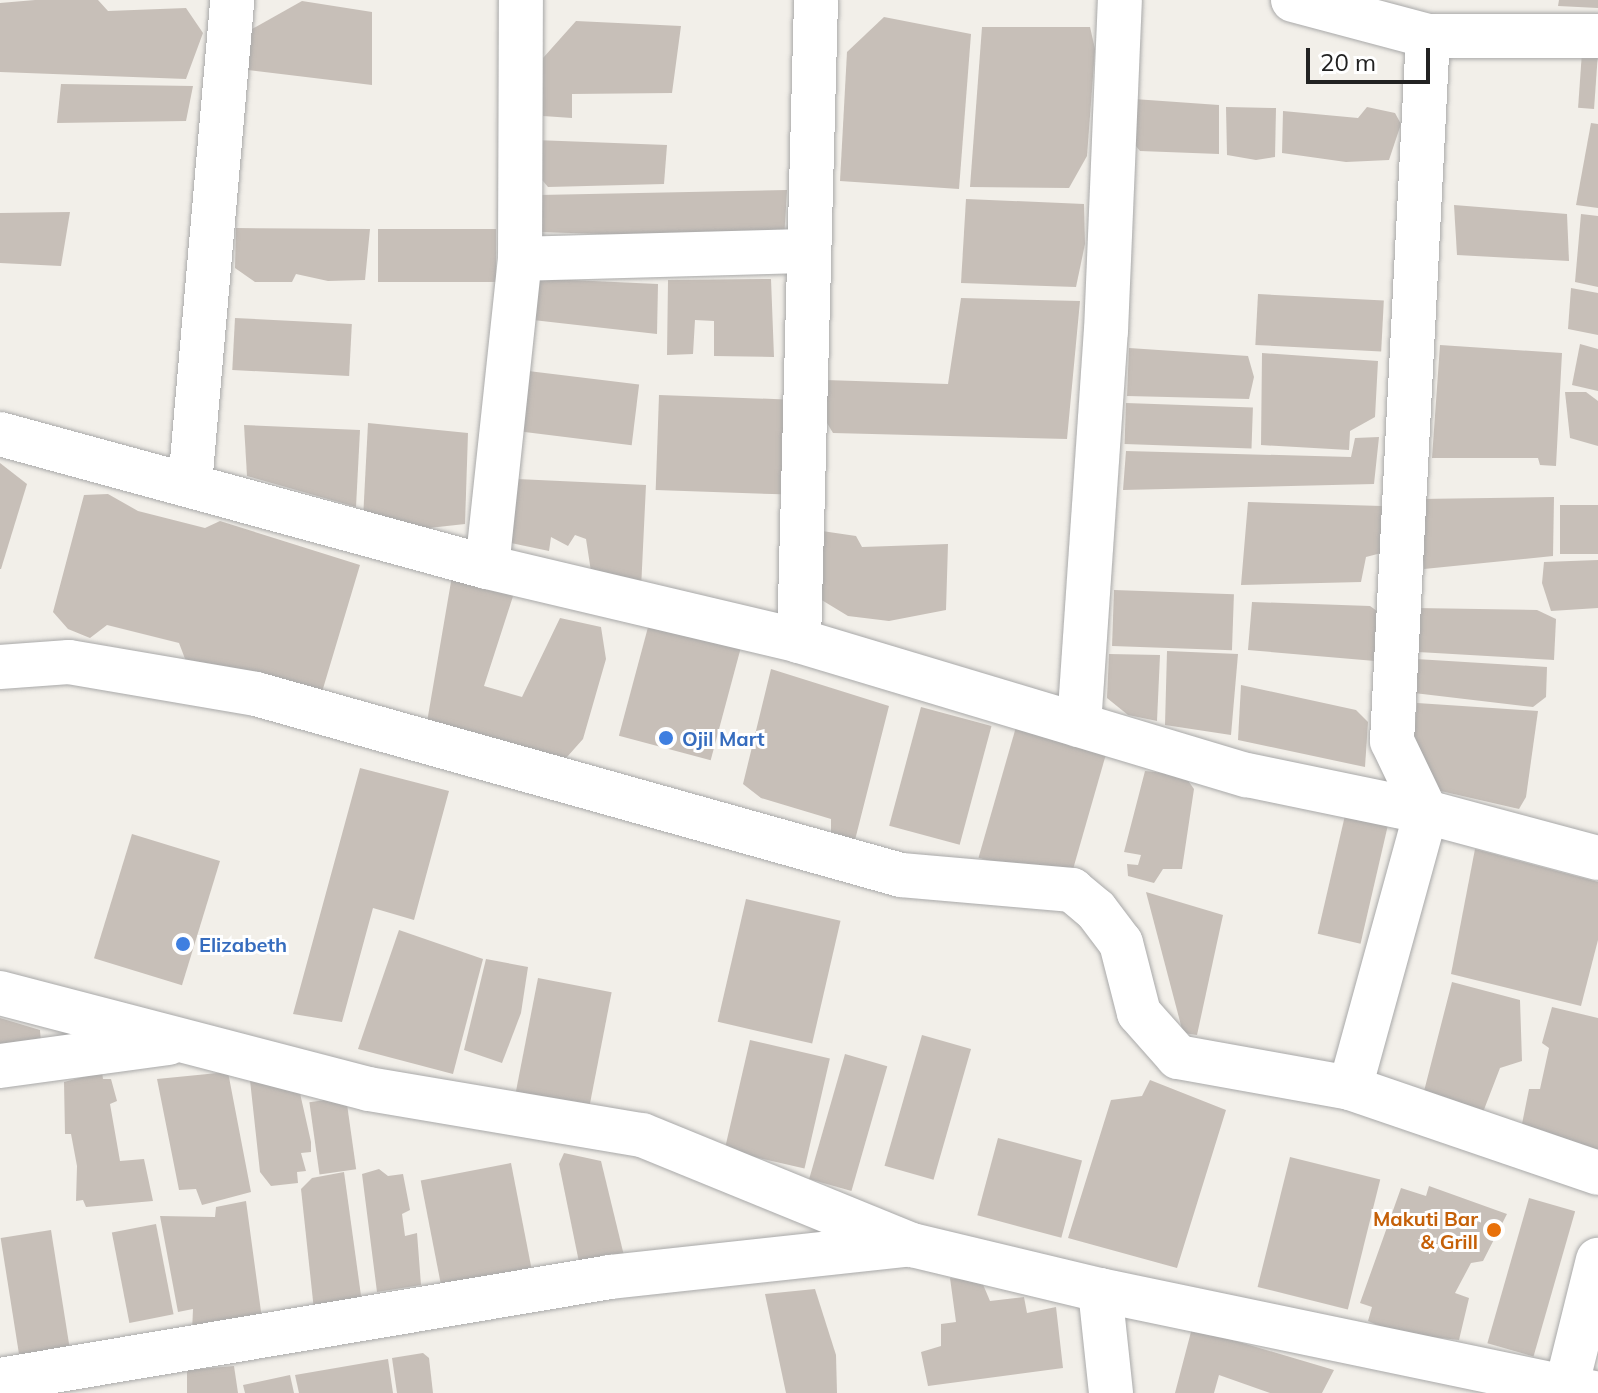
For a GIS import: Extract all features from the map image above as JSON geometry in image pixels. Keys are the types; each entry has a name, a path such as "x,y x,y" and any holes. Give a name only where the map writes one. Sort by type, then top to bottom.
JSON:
{"street":[{"path":"190,484 232,0"},
{"path":"487,567 520,259 521,0"},
{"path":"799,641 816,0"},
{"path":"1079,725 1106,331 1120,0"},
{"path":"1293,0 1428,36 1598,36"},
{"path":"1350,1088 1426,812 1392,741 1428,36"},
{"path":"520,259 809,251"},
{"path":"0,434 487,567 799,641 1247,775 1595,846"},
{"path":"0,667 69,662 256,694 901,875 1072,890 1096,910 1121,943 1139,1013 1178,1057 1350,1088 1598,1173"},
{"path":"0,993 369,1089 642,1135 912,1245 1100,1290 1580,1389 1598,1260"},
{"path":"0,1066 189,1040"},
{"path":"0,1380 610,1277 912,1245"},
{"path":"1100,1290 1111,1393"}],"building":[{"path":"98,0 108,11 186,8 203,33 186,79 0,72 0,3"},
{"path":"1559,0 1598,0 1598,8 1558,6"},
{"path":"302,1 372,12 372,85 248,70 252,29"},
{"path":"884,17 971,34 959,189 840,181 847,52"},
{"path":"576,21 681,26 672,93 572,94 572,118 543,116 543,58"},
{"path":"982,27 1090,27 1095,49 1087,156 1069,188 970,187"},
{"path":"1582,52 1598,53 1594,109 1578,108"},
{"path":"61,84 193,86 186,121 57,123"},
{"path":"1134,99 1219,105 1219,154 1140,151 1135,145"},
{"path":"1226,107 1276,108 1275,157 1256,160 1227,155"},
{"path":"1367,107 1395,113 1401,124 1389,160 1346,162 1282,153 1283,111 1358,118"},
{"path":"1591,123 1598,124 1598,208 1576,205"},
{"path":"535,140 667,145 664,184 548,187 537,174"},
{"path":"787,190 784,240 539,232 539,195"},
{"path":"966,199 1084,204 1085,244 1076,287 961,283"},
{"path":"1454,205 1567,214 1569,261 1457,255"},
{"path":"70,212 61,266 0,263 0,213"},
{"path":"1581,214 1598,216 1598,287 1575,282"},
{"path":"236,228 370,229 365,280 328,281 296,274 292,282 255,282 235,268"},
{"path":"378,229 496,229 496,282 378,282"},
{"path":"527,278 658,284 657,334 524,319"},
{"path":"771,279 774,357 714,356 714,321 695,320 693,354 667,355 668,280"},
{"path":"1571,288 1598,293 1598,335 1568,329"},
{"path":"1258,294 1384,301 1381,352 1255,345"},
{"path":"961,298 1080,301 1067,439 833,433 821,413 825,380 948,384"},
{"path":"235,318 352,324 349,376 232,370"},
{"path":"1580,344 1598,349 1598,391 1572,385"},
{"path":"1440,345 1562,353 1556,466 1540,465 1538,458 1432,458"},
{"path":"1129,348 1248,356 1254,377 1249,399 1127,396"},
{"path":"1262,353 1378,361 1375,417 1350,431 1349,450 1261,445"},
{"path":"520,370 639,385 632,445 513,431"},
{"path":"1565,392 1586,392 1598,401 1598,446 1570,438"},
{"path":"659,395 785,399 782,494 656,490"},
{"path":"1126,403 1253,407 1251,448 1125,444"},
{"path":"368,423 468,433 465,524 411,530 363,519"},
{"path":"244,425 360,430 356,507 247,476"},
{"path":"1379,437 1374,484 1123,490 1126,451 1351,457 1355,438"},
{"path":"0,463 27,484 1,569 0,569"},
{"path":"517,479 646,485 641,589 592,578 586,539 575,535 568,546 551,537 549,551 511,543"},
{"path":"108,494 138,511 205,528 220,521 360,565 322,692 187,664 179,643 107,625 90,638 68,629 53,612 84,495"},
{"path":"1554,497 1553,556 1424,569 1418,499"},
{"path":"1248,502 1382,506 1385,552 1366,557 1361,582 1241,585"},
{"path":"1560,505 1598,505 1598,554 1560,554"},
{"path":"822,531 856,536 862,547 948,544 946,610 889,621 848,616 820,599"},
{"path":"1598,560 1598,608 1551,611 1542,583 1544,562"},
{"path":"453,570 516,587 484,686 522,697 560,618 601,627 606,659 583,739 559,766 427,722"},
{"path":"1114,590 1234,594 1232,650 1112,646"},
{"path":"1252,602 1370,606 1377,611 1375,661 1248,650"},
{"path":"1416,608 1537,610 1556,619 1554,660 1418,652"},
{"path":"651,616 743,641 711,760 619,736"},
{"path":"1167,651 1238,654 1231,735 1165,725"},
{"path":"1109,654 1160,655 1157,721 1128,715 1107,698"},
{"path":"1416,659 1547,667 1546,697 1533,707 1414,693"},
{"path":"771,669 889,706 855,840 831,832 831,819 761,798 743,784"},
{"path":"1241,685 1356,710 1368,722 1365,767 1238,740"},
{"path":"1417,703 1538,711 1526,797 1519,809 1432,789 1412,760"},
{"path":"921,707 992,726 960,845 889,826"},
{"path":"1016,727 1106,753 1069,884 979,858"},
{"path":"360,768 449,791 414,920 373,908 342,1022 293,1014"},
{"path":"1145,771 1184,775 1194,789 1182,869 1163,869 1154,883 1128,876 1127,864 1138,865 1141,855 1124,852"},
{"path":"1346,811 1389,821 1361,944 1318,934"},
{"path":"132,834 220,861 182,985 94,958"},
{"path":"1475,849 1598,882 1598,940 1581,1006 1451,974"},
{"path":"1146,892 1223,915 1197,1035 1183,1033"},
{"path":"746,899 841,921 812,1044 718,1022"},
{"path":"399,930 483,959 453,1074 358,1049"},
{"path":"486,959 528,967 521,1013 502,1063 464,1050"},
{"path":"538,978 612,992 589,1110 515,1096"},
{"path":"1452,982 1520,1000 1522,1061 1500,1068 1480,1120 1422,1099"},
{"path":"1552,1007 1598,1018 1598,1152 1521,1129 1529,1089 1540,1089 1549,1048 1542,1043"},
{"path":"0,1018 40,1030 41,1043 0,1049"},
{"path":"922,1035 971,1049 934,1180 885,1166"},
{"path":"750,1040 830,1058 804,1169 725,1150"},
{"path":"845,1054 887,1066 851,1191 809,1179"},
{"path":"248,1062 295,1071 311,1142 311,1152 301,1153 306,1171 297,1172 298,1183 271,1186 260,1172"},
{"path":"102,1072 103,1079 111,1079 117,1101 110,1104 120,1161 144,1159 153,1201 86,1207 83,1200 76,1201 77,1166 71,1134 65,1134 64,1082"},
{"path":"228,1072 251,1192 202,1205 196,1189 179,1190 157,1079"},
{"path":"1150,1080 1226,1110 1177,1268 1068,1238 1111,1100 1142,1096"},
{"path":"346,1097 356,1169 320,1174 309,1102"},
{"path":"998,1138 1082,1161 1061,1238 977,1215"},
{"path":"564,1153 601,1161 627,1268 581,1272 559,1164"},
{"path":"1290,1157 1380,1179 1348,1310 1258,1287"},
{"path":"511,1163 534,1280 443,1297 421,1181"},
{"path":"379,1169 388,1176 403,1174 410,1210 402,1214 405,1236 417,1233 421,1285 377,1292 362,1174"},
{"path":"344,1172 362,1303 314,1310 301,1189 312,1178"},
{"path":"1429,1186 1507,1214 1483,1261 1471,1263 1455,1293 1469,1298 1459,1340 1395,1333 1368,1321 1372,1307 1360,1303 1401,1188 1426,1196"},
{"path":"1529,1198 1575,1211 1534,1356 1487,1343"},
{"path":"246,1201 262,1319 192,1332 193,1309 178,1312 160,1216 215,1217 216,1207"},
{"path":"156,1224 174,1314 129,1323 112,1233"},
{"path":"51,1230 70,1351 20,1359 1,1238"},
{"path":"950,1278 982,1282 990,1301 1024,1297 1027,1313 1056,1307 1063,1368 928,1386 921,1352 941,1346 941,1324 956,1322"},
{"path":"815,1289 836,1355 837,1393 786,1393 765,1294"},
{"path":"1192,1328 1334,1370 1322,1393 1270,1393 1219,1375 1214,1393 1175,1393"},
{"path":"423,1353 429,1358 433,1393 397,1393 392,1358"},
{"path":"388,1359 393,1393 299,1393 295,1375"},
{"path":"234,1366 238,1393 187,1393 187,1370"},
{"path":"290,1375 294,1393 245,1393 243,1385"}],"place":[{"name":"Ojil Mart","path":"666,738"},
{"name":"Elizabeth","path":"183,944"},
{"name":"Makuti Bar & Grill","path":"1494,1230"}]}
